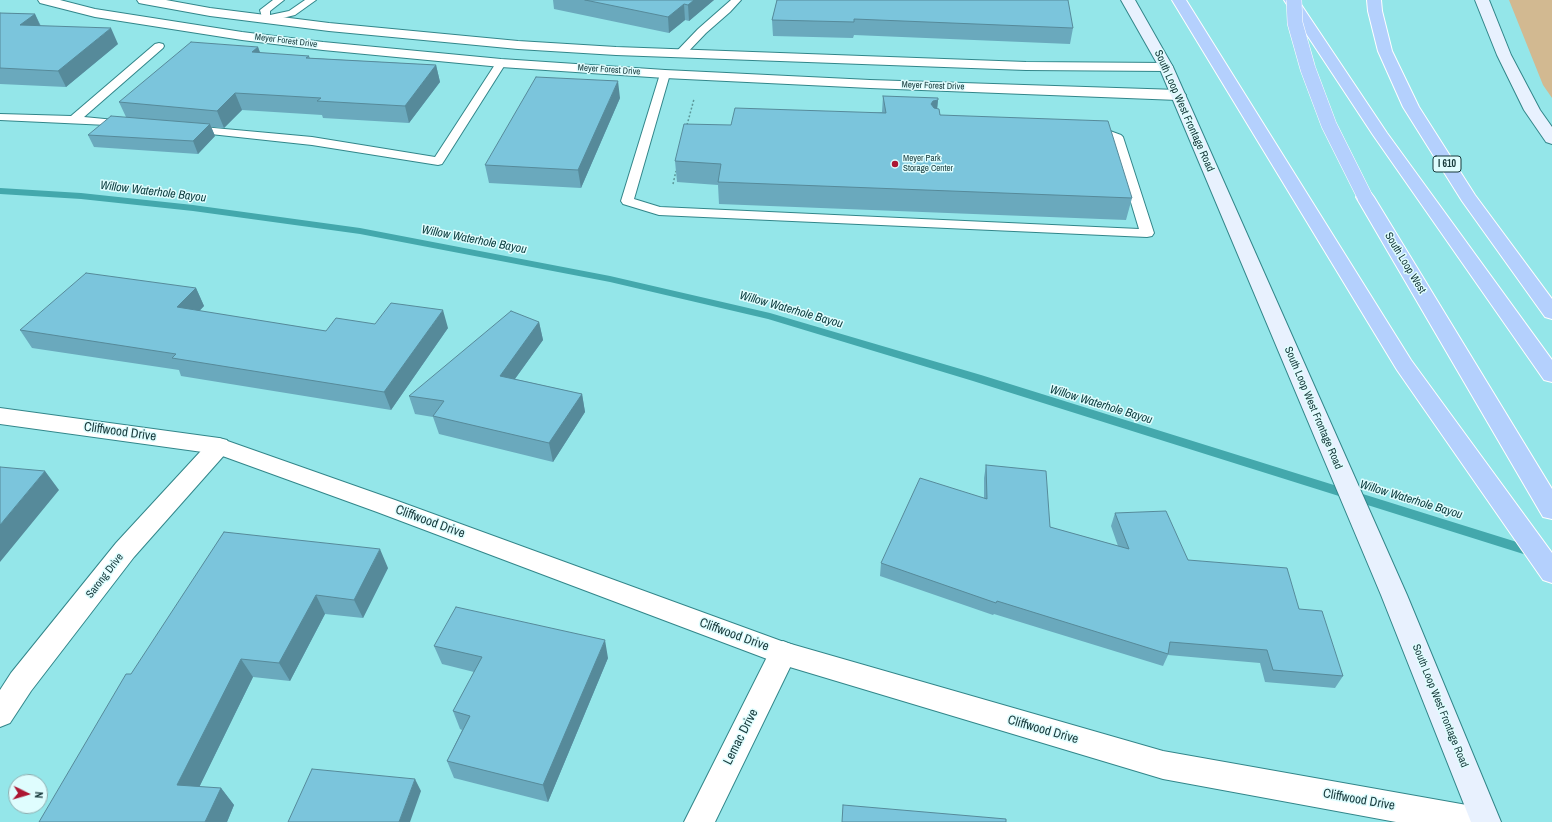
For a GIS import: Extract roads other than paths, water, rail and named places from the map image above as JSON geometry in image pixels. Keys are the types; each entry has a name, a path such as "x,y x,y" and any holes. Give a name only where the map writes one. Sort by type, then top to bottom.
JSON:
{"highway":[{"path":"1179,0 1301,196 1404,366 1552,573"},
{"path":"1292,0 1381,135 1552,376"},
{"name":"South Loop West","path":"1292,0 1295,23 1308,69 1329,125 1365,197 1547,502"},
{"name":"I 610","path":"1374,0 1375,11 1385,51 1411,107 1468,197 1552,312"}],"main road":[{"name":"South Loop West Frontage Road","path":"1128,0 1166,67 1394,595 1486,822"},
{"path":"1482,0 1504,55 1532,110 1552,139"}],"street":[{"name":"Meyer Forest Drive","path":"45,0 95,13 242,36 323,46 501,62 665,74 870,84 1178,95"},
{"name":"Meyer Forest Drive","path":"144,0 210,12 330,27 518,45 679,55 1026,66 1166,67"},
{"path":"242,36 266,19"},
{"path":"665,74 679,55"},
{"name":"Cliffwood Drive","path":"0,416 219,446 386,506 783,653 1163,765 1478,822"},
{"name":"Sarong Drive","path":"0,714 21,682 126,550 219,446"},
{"name":"Lemac Drive","path":"699,822 783,653"}],"lane":[{"path":"279,0 265,10 266,19 292,13 311,0"},
{"path":"679,55 690,42 727,10 736,0"},
{"path":"74,120 159,46"},
{"path":"183,128 312,140 438,161 501,62"},
{"path":"665,74 628,201 659,211 1147,233 1117,137 1099,130 1076,130"},
{"path":"0,117 74,120 136,125"}],"waterway":[{"name":"Willow Waterhole Bayou","path":"0,191 81,196 193,208 360,231 610,279 770,316 977,378 1552,558"}],"place":[{"name":"Meyer Park Storage Center","path":"895,164"}]}
